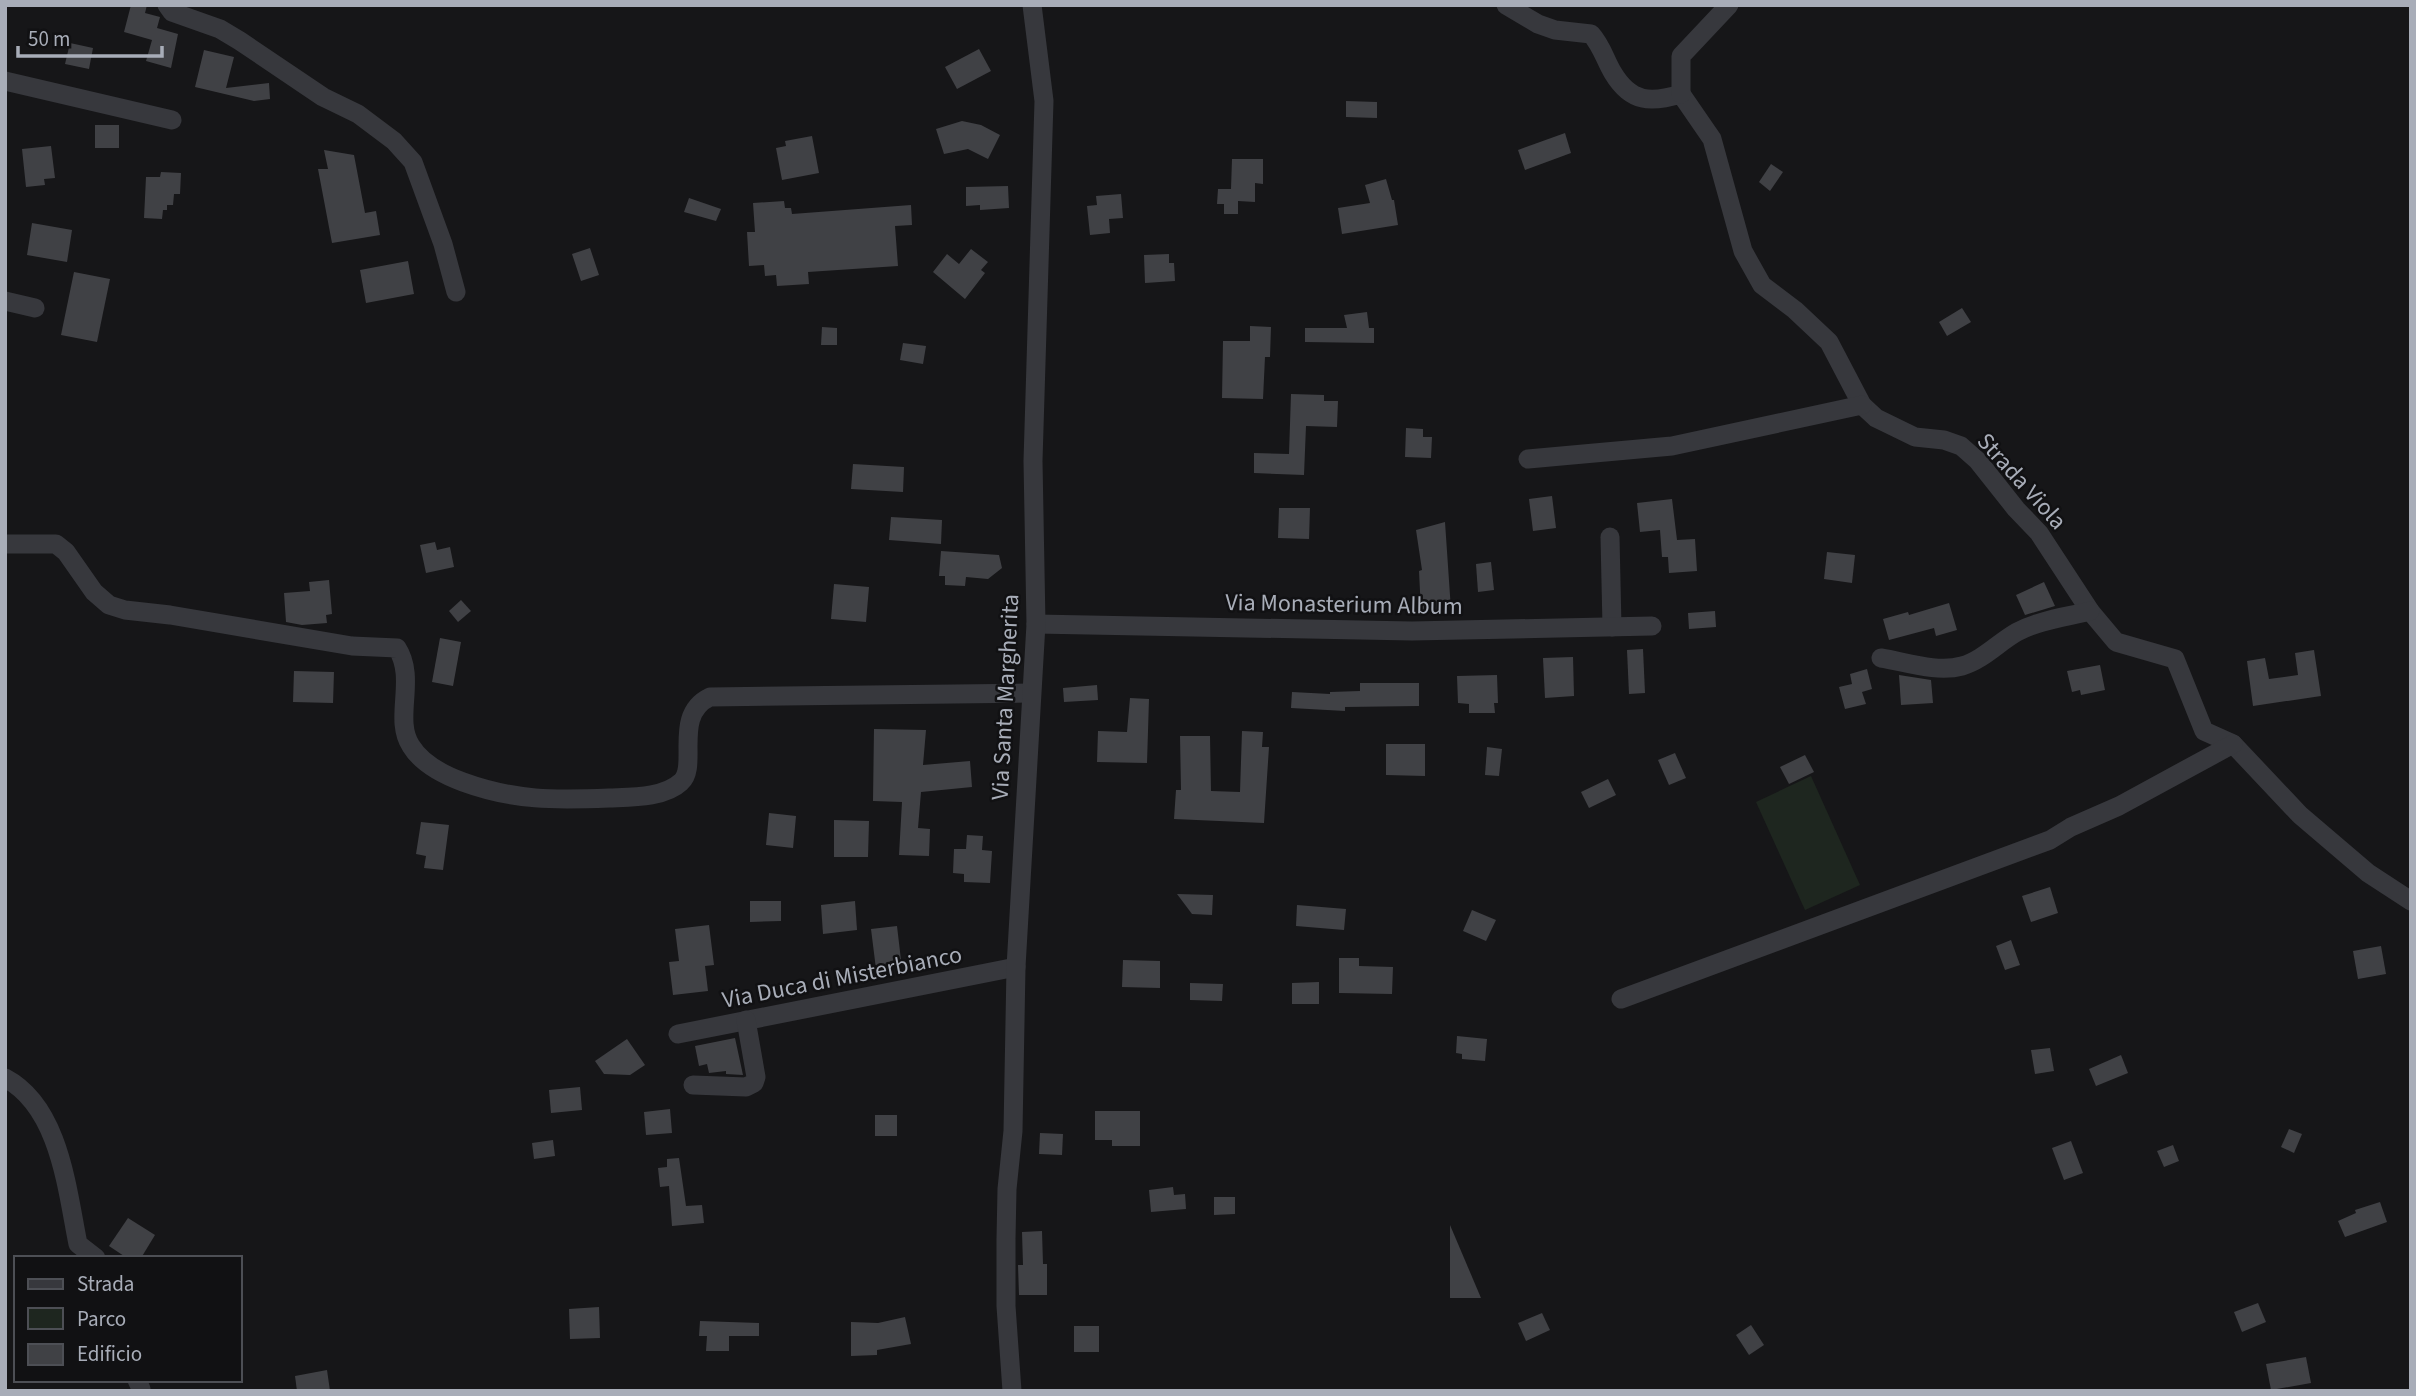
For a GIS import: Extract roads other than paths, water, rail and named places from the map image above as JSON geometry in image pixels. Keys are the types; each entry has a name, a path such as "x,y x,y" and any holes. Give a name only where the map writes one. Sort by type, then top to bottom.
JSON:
{"street":[{"path":"167,5 172,12 220,29 323,97 358,114 394,141 413,162 443,244 456,292"},
{"name":"Via Santa Margherita","path":"1012,1391 1006,1306 1007,1189 1013,1131 1016,967 1036,624 1033,461 1044,101 1031,5"},
{"path":"1506,5 1538,24 1555,30 1591,34 1600,44 1612,72 1623,88 1643,99 1658,101 1681,94 1681,56 1729,5"},
{"path":"5,81 172,120"},
{"name":"Strada Viola","path":"1681,94 1712,139 1743,251 1762,285 1795,310 1829,342 1862,405 1876,418 1915,437 1944,440 1961,446 1978,461 2039,533 2091,611 2116,642 2175,659 2204,731 2233,744 2300,815 2368,873 2411,901"},
{"path":"5,301 35,308"},
{"path":"1528,458 1672,446 1862,405"},
{"path":"1610,537 1612,627"},
{"path":"5,544 56,544 66,552 94,592 109,605 125,610 170,615 352,646 397,648 404,659 407,679 404,712 410,746 430,765 446,775 492,792 516,797 620,797 657,793 679,785 685,778 687,740 693,712 700,702 709,697 1031,693"},
{"path":"1881,657 1943,668 1962,666 2018,632 2039,623 2091,611"},
{"name":"Via Monasterium Album","path":"1036,624 1412,631 1652,626"},
{"path":"1621,999 2050,840 2233,744"},
{"name":"Via Duca di Misterbianco","path":"678,1034 1016,967"},
{"path":"693,1085 746,1087 754,1083 757,1077 746,1020"},
{"path":"5,1078 34,1102 53,1136 78,1244 93,1256"}]}
